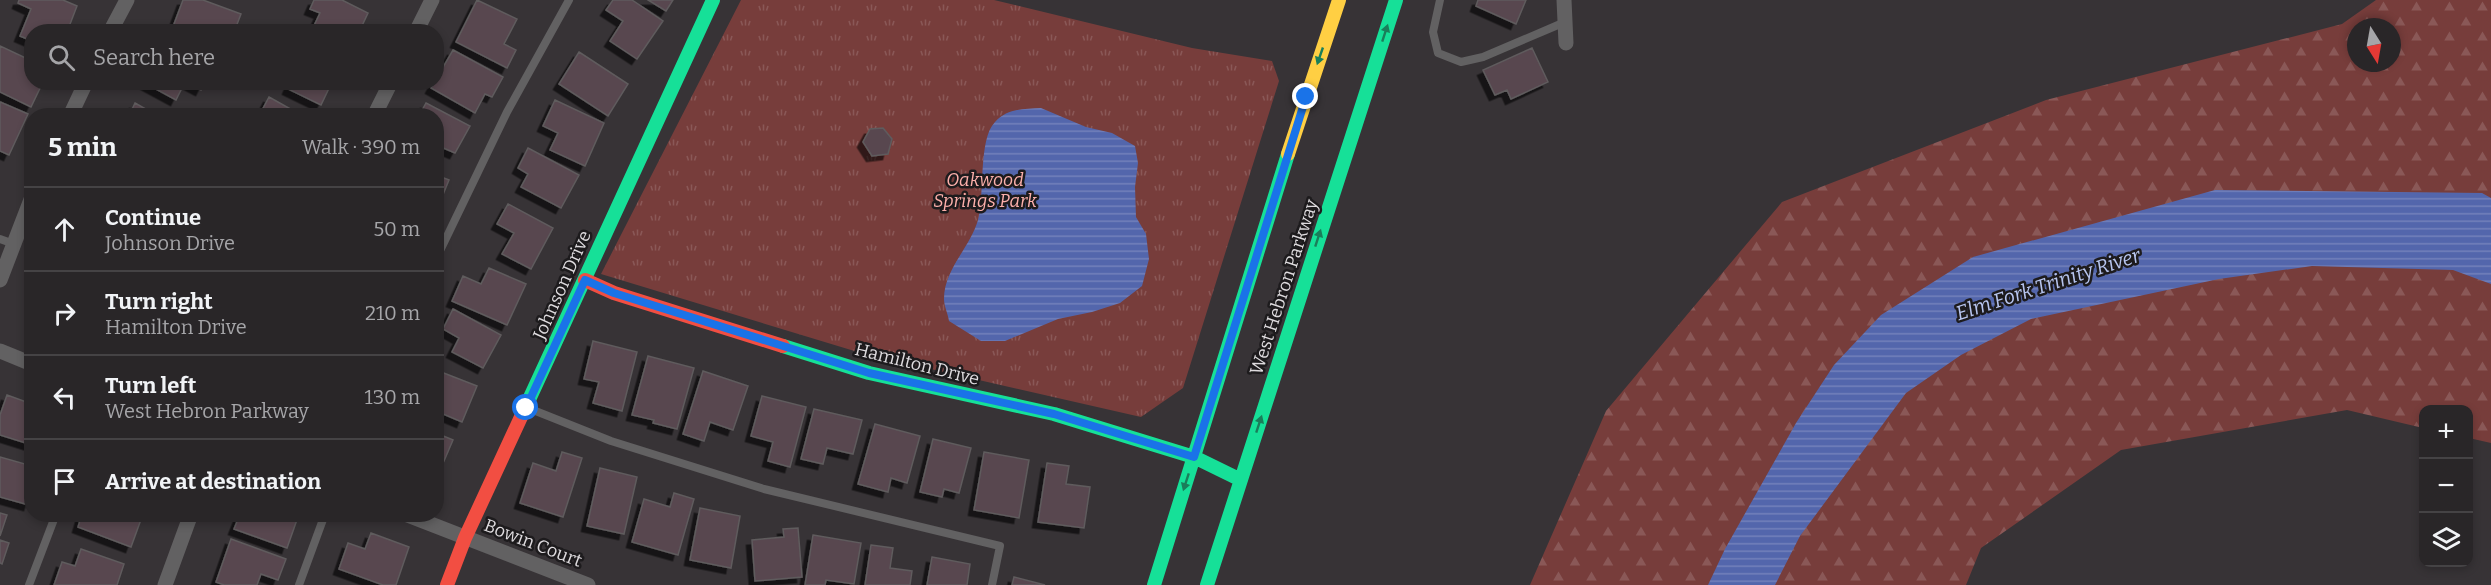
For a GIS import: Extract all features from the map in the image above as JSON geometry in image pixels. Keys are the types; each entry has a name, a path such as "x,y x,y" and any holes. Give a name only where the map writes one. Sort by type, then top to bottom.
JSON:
{"street":[{"path":"114,24 127,0"},
{"path":"420,24 432,0"},
{"name":"Johnson Drive","path":"447,585 465,538 713,0"},
{"name":"West Hebron Parkway","path":"1154,585 1306,97 1339,0"},
{"name":"West Hebron Parkway","path":"1207,585 1396,0"},
{"path":"1564,0 1566,43"},
{"path":"74,108 82,90"},
{"path":"378,108 387,90"},
{"path":"0,280 7,241 24,211"},
{"name":"Hamilton Drive","path":"585,280 614,293 869,373 1054,414 1194,457 1241,480"},
{"path":"0,351 24,361"},
{"path":"165,585 188,522"},
{"name":"Bowin Court","path":"425,522 588,585"}],"lane":[{"path":"444,242 507,112 569,0"},
{"path":"1440,0 1432,32 1438,53 1461,62 1483,57 1565,22"},
{"path":"526,408 611,441 764,489 1000,546 992,585"},
{"path":"28,585 53,522"},
{"path":"299,585 322,522"}],"green space":[{"name":"Oakwood Springs Park","path":"741,0 994,0 1192,48 1272,61 1279,81 1183,388 1141,417 861,353 601,274"},
{"path":"2376,0 2491,0 2491,443 2473,439 2473,405 2419,405 2419,427 2347,410 2121,450 1981,548 1966,585 1530,585 1606,411 1782,202 2046,100 2342,24 2347,20 2347,72 2401,72 2401,18 2350,18"}],"water":[{"path":"1041,108 1086,127 1112,133 1135,146 1138,163 1135,187 1136,217 1146,234 1149,259 1142,286 1120,303 1058,319 1005,341 981,341 949,321 944,302 945,288 978,220 984,154 990,130 995,122 1005,114 1017,110"},
{"name":"Elm Fork Trinity River","path":"2215,190 2482,193 2491,198 2491,284 2453,270 2312,266 2219,279 2031,319 1961,355 1906,393 1800,536 1775,585 1708,585 1725,549 1796,423 1834,365 1881,315 1973,257"}],"building":[{"path":"19,0 63,0 77,6 70,24 25,24 31,9 18,3"},
{"path":"183,0 203,0 241,14 237,24 174,24"},
{"path":"314,0 342,0 368,13 363,24 315,24 320,13 310,9"},
{"path":"477,0 517,19 504,44 516,50 507,68 456,42"},
{"path":"613,0 632,0 663,21 637,59 610,41 623,21 606,10"},
{"path":"648,0 673,0 666,11"},
{"path":"1478,0 1526,0 1516,24 1476,6"},
{"path":"24,26 24,38 20,36"},
{"path":"0,46 24,57 24,90 39,90 31,107 0,92"},
{"path":"1532,48 1548,82 1511,99 1507,90 1495,95 1483,70"},
{"path":"453,50 503,77 492,97 485,94 475,113 435,90 444,90 444,66"},
{"path":"579,52 628,84 608,116 559,84"},
{"path":"158,90 181,90 176,100"},
{"path":"290,90 328,90 321,105"},
{"path":"269,97 289,108 263,108"},
{"path":"555,100 604,123 585,166 550,150 558,133 543,126"},
{"path":"0,102 24,112 24,123 9,155 0,151"},
{"path":"135,103 144,108 133,108"},
{"path":"426,103 436,108 423,108"},
{"path":"444,112 470,126 455,153 444,148"},
{"path":"883,128 892,139 888,154 872,156 863,142 870,129"},
{"path":"528,148 579,175 561,208 521,187 528,174 518,168"},
{"path":"444,178 449,180 444,192"},
{"path":"508,204 553,228 531,269 502,254 514,233 497,224"},
{"path":"489,268 526,284 507,325 452,301 463,276 481,284"},
{"path":"453,309 501,335 483,368 452,352 459,338 444,330"},
{"path":"593,341 637,352 622,411 593,403 599,382 584,379"},
{"path":"648,356 694,368 677,429 632,415"},
{"path":"703,371 748,386 733,430 710,422 704,441 683,434"},
{"path":"444,373 477,386 462,422 444,414"},
{"path":"7,395 24,401 24,442 0,435 0,415"},
{"path":"762,396 806,407 790,467 768,461 773,442 751,436"},
{"path":"814,409 862,420 853,454 827,448 823,464 801,459"},
{"path":"875,424 920,436 907,483 891,478 888,492 858,484"},
{"path":"444,436 453,440 444,461"},
{"path":"933,439 971,448 959,493 944,489 942,497 920,492"},
{"path":"562,452 582,458 563,517 520,503 533,463 556,471"},
{"path":"984,452 1029,460 1019,518 974,510"},
{"path":"0,457 24,464 24,504 0,497"},
{"path":"1047,463 1069,466 1066,484 1090,487 1084,528 1038,522"},
{"path":"600,468 637,477 624,534 587,526"},
{"path":"674,493 694,499 678,555 632,542 644,499 670,507"},
{"path":"700,508 740,516 731,568 690,560"},
{"path":"0,513 7,515 0,536"},
{"path":"80,522 140,522 131,547 78,527"},
{"path":"237,522 296,522 287,548 234,529"},
{"path":"798,528 802,577 755,581 752,540 784,537 783,529"},
{"path":"371,533 409,547 396,585 383,585 339,569 348,543 365,549"},
{"path":"813,535 861,543 854,584 826,580 825,585 805,585"},
{"path":"231,539 286,559 278,580 261,574 257,585 224,585 216,582"},
{"path":"0,540 9,543 2,564 0,563"},
{"path":"871,545 893,548 890,568 912,571 910,585 865,585"},
{"path":"81,549 124,564 117,585 54,585 62,562 75,566"},
{"path":"932,557 970,564 967,585 927,585"},
{"path":"1014,577 1045,585 1012,585"}],"traffic: fast":[{"path":"527,404 713,0"},
{"path":"1207,585 1396,0"},
{"path":"1154,585 1288,154"},
{"path":"783,346 869,373 1054,414 1194,457 1241,480"}],"traffic: slow":[{"path":"1288,154 1339,0"}],"traffic: jam":[{"path":"585,280 614,293 783,346"},
{"path":"447,585 465,538 527,404"}],"route":[{"path":"526,408 585,280 614,293 869,373 1054,414 1194,457 1306,97"}]}
